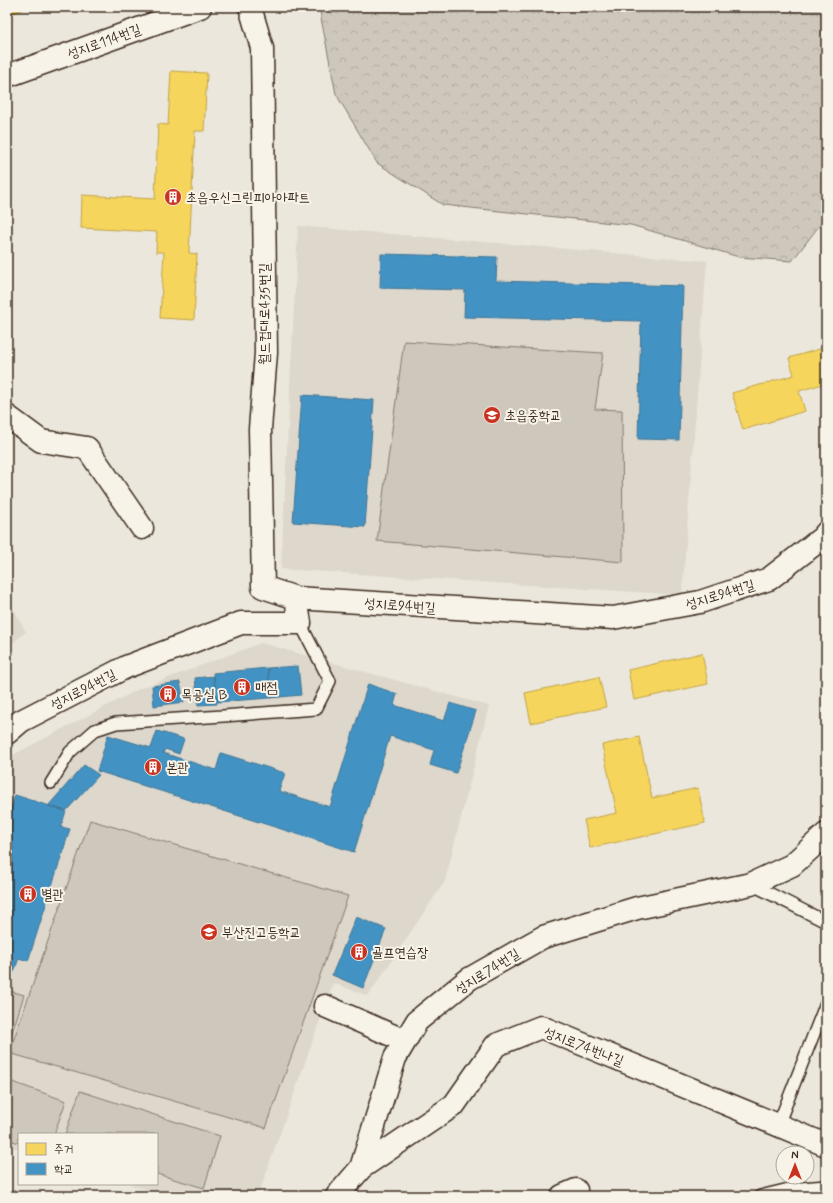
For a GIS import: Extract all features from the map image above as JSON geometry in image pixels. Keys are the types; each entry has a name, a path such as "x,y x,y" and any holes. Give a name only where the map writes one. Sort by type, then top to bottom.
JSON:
{"street":[{"name":"성지로114번길","path":"7,76 200,7"},
{"name":"월드컵대로435번길","path":"250,7 262,48 266,346 260,429 262,587 296,598"},
{"path":"7,416 41,442 87,448 142,528"},
{"name":"성지로94번길","path":"296,598 613,618 700,602 769,579 822,538 826,533"},
{"path":"296,598 300,623"},
{"name":"성지로94번길","path":"7,733 20,721 126,667 241,623 300,623"},
{"name":"성지로74번길","path":"337,1196 360,1168 395,1058 417,1021 469,979 543,938 637,908 751,884 792,865 826,834"},
{"path":"324,1006 405,1041"},
{"name":"성지로74번나길","path":"360,1168 454,1105 496,1045 542,1027 826,1145"}],"lane":[{"path":"51,783 70,752 95,730 116,723 316,709 330,681 300,623"},
{"path":"751,884 826,922"},
{"path":"778,1125 826,1003"},
{"path":"760,1196 789,1189 826,1186"}],"shaded area":[{"name":"초읍중학교","path":"298,226 707,261 682,595 281,569"},
{"path":"7,597 26,632 7,648"},
{"name":"부산진고등학교","path":"261,643 489,706 445,881 368,996 333,983 258,1196 167,1196 132,1185 158,1185 158,1133 18,1133 18,1149 7,1145 7,758 141,688"}],"green space":[{"path":"320,7 826,7 826,217 792,261 739,257 631,225 443,205 377,163 336,94"},
{"path":"404,341 603,353 595,409 622,410 623,562 377,541"},
{"path":"90,820 348,896 266,1128 9,1053"},
{"path":"7,990 24,995 7,1049"},
{"path":"7,1080 66,1101 54,1133 18,1133 18,1143 7,1139"},
{"path":"80,1091 220,1136 204,1188 158,1174 158,1133 65,1133"}],"building: 주거":[{"path":"7,7 30,7 7,15"},
{"name":"초읍우신그린피아아파트","path":"171,71 207,73 204,131 195,131 189,253 197,254 194,320 160,318 164,252 156,252 157,232 81,228 82,195 155,199 158,124 168,125"},
{"path":"826,347 826,383 799,391 805,411 743,430 732,393 794,375 789,358"},
{"path":"702,653 708,684 634,700 628,670"},
{"path":"599,677 606,707 531,723 525,693"},
{"path":"639,737 652,798 698,788 705,823 590,848 584,820 617,813 602,745"}],"building: 학교":[{"path":"381,254 497,257 496,281 683,286 679,440 638,439 641,321 464,317 465,290 380,288"},
{"path":"302,395 374,400 365,527 293,522"},
{"path":"298,666 301,695 270,698 268,668"},
{"name":"매점","path":"268,668 270,698 217,702 213,673"},
{"path":"214,676 217,704 198,705 195,678"},
{"name":"목공실 B","path":"180,682 184,702 154,706 152,686"},
{"name":"본관","path":"368,684 397,694 394,705 444,721 450,703 476,711 456,773 430,765 434,750 390,736 354,852 97,771 108,735 151,748 157,731 184,739 179,754 165,749 163,753 216,770 221,753 285,773 279,791 330,807"},
{"path":"84,765 99,775 66,811 48,806"},
{"name":"별관","path":"15,795 66,811 61,827 70,829 28,961 19,958 14,972 7,970 7,810 10,811"},
{"name":"골프연습장","path":"356,917 386,929 363,988 332,975"}],"place":[{"name":"초읍우신그린피아아파트","path":"173,197"},
{"name":"초읍중학교","path":"492,415"},
{"name":"매점","path":"242,687"},
{"name":"목공실 B","path":"168,694"},
{"name":"본관","path":"153,767"},
{"name":"별관","path":"28,894"},
{"name":"부산진고등학교","path":"209,932"},
{"name":"골프연습장","path":"359,952"}]}
